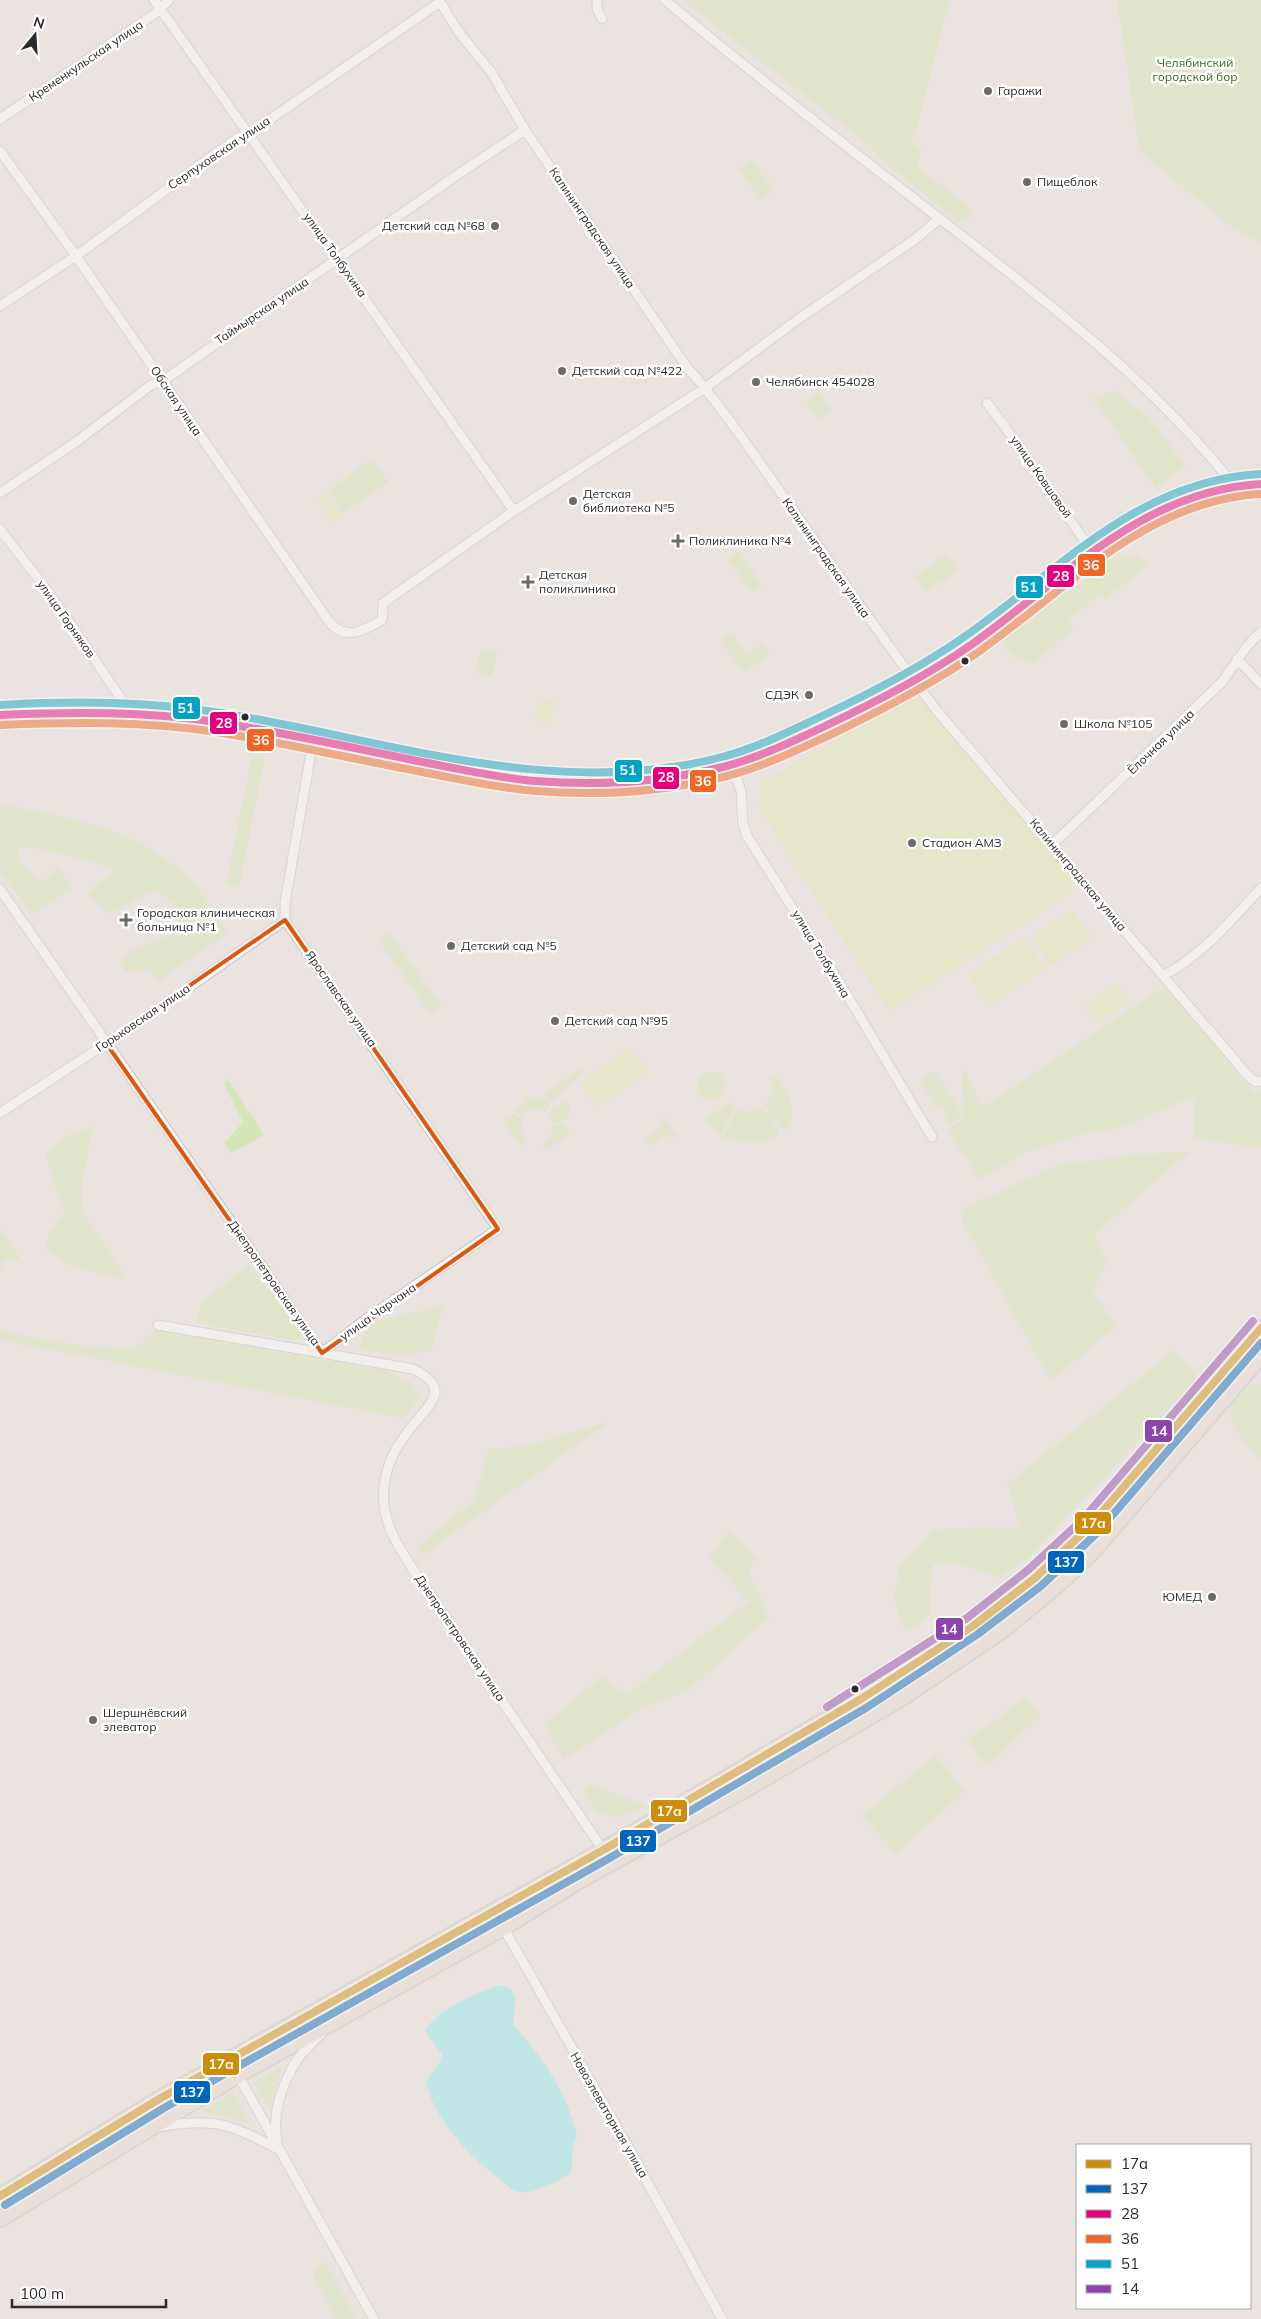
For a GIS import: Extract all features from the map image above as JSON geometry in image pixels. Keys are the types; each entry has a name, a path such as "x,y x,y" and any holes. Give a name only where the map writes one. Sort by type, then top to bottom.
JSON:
{"main road":[{"path":"0,2196 159,2099 602,1850 875,1690 973,1626 1035,1578 1090,1526 1261,1328"},
{"path":"0,2218 238,2075 503,1928 611,1863 748,1788 900,1699 1003,1630 1061,1582 1093,1550 1261,1356"},
{"path":"602,1850 611,1863"}],"street":[{"name":"улица Толбухина","path":"154,0 514,511"},
{"name":"Кременкульская улица","path":"0,119 91,59 169,0"},
{"path":"597,0 597,8 602,19"},
{"path":"665,0 1112,356 1213,459 1234,486"},
{"name":"Калининградская улица","path":"439,1 458,31 491,72 525,130 686,366 705,388 870,623 938,712 1250,1078 1259,1081"},
{"name":"Серпуховская улица","path":"0,306 76,256 237,138 250,134 439,1"},
{"name":"Таймырская улица","path":"0,493 76,442 151,385 162,381 338,260 457,175 525,130"},
{"name":"Обская улица","path":"0,151 76,256 331,624 340,631 350,634 361,632 382,620 383,604 514,511"},
{"path":"514,511 705,388 797,320 914,240 940,218"},
{"name":"улица Ковшовой","path":"987,403 1014,438 1094,553"},
{"path":"0,715 130,712 189,718 489,775 548,782 594,782 675,775 731,764 788,743 914,680 987,633 1010,613 1094,553 1143,520 1172,504 1200,493 1234,486 1261,484"},
{"name":"улица Горняков","path":"0,529 55,601 130,712"},
{"name":"Ёлочная улица","path":"1052,845 1222,682 1237,659 1261,632"},
{"path":"1237,659 1261,684"},
{"path":"285,920 285,903 314,741"},
{"name":"улица Толбухина","path":"731,764 742,791 743,824 747,836 841,986 932,1137"},
{"path":"1163,976 1178,968 1219,934 1261,888"},
{"name":"Днепропетровская улица","path":"0,889 322,1352 413,1369 426,1376 435,1387 435,1395 431,1405 410,1429 388,1466 384,1482 384,1504 388,1526 412,1568 602,1850"},
{"name":"Горьковская улица","path":"0,1113 151,1014 285,920"},
{"name":"Ярославская улица","path":"285,920 498,1229"},
{"name":"улица Чарчана","path":"322,1352 498,1229"},
{"path":"158,1325 322,1352"},
{"name":"Новоэлеваторная улица","path":"494,1911 626,2143 722,2319"},
{"path":"278,2149 274,2126 278,2101 295,2062 333,2021"},
{"path":"238,2075 374,2319"},
{"path":"146,2129 188,2121 209,2121 247,2133 278,2149"}],"highlighted area":[{"path":"285,920 498,1229 322,1353 106,1043"}],"green space":[{"path":"683,0 950,0 912,143 921,149 918,159 919,168 972,210 970,218 959,222 877,156 873,148"},
{"name":"Челябинский городской бор","path":"1117,0 1261,0 1261,243 1232,227 1140,152"},
{"path":"751,160 774,190 761,199 739,169"},
{"path":"1113,391 1147,415 1185,466 1156,488 1094,399"},
{"path":"819,393 832,411 819,420 806,402"},
{"path":"372,459 388,482 344,513 328,490"},
{"path":"327,493 342,514 332,522 317,501"},
{"path":"739,551 762,586 752,593 728,559"},
{"path":"947,554 958,571 926,592 915,576"},
{"path":"1139,556 1147,565 1105,600 1100,594 1067,621 1073,629 1034,663 1015,658 1001,642 1115,557"},
{"path":"732,633 747,654 762,643 770,654 744,673 721,641"},
{"path":"481,649 497,652 492,677 476,673"},
{"name":"Стадион АМЗ","path":"915,694 920,695 1072,878 1074,885 1069,893 889,1012 758,807 762,782"},
{"path":"540,699 555,703 550,724 534,721"},
{"path":"252,756 265,756 239,887 226,885"},
{"path":"0,804 79,821 130,838 153,851 175,866 195,885 227,933 159,981 148,970 126,972 120,962 133,950 176,933 180,909 154,889 110,914 87,894 115,871 68,855 18,846 19,863 41,883 59,867 72,889 32,914 0,871"},
{"path":"1073,911 1092,939 1051,966 1032,937"},
{"path":"390,933 441,1006 430,1014 379,940"},
{"path":"1025,937 1045,969 988,1006 968,974"},
{"path":"1116,983 1129,1000 1097,1024 1084,1007"},
{"path":"1164,987 1256,1094 1261,1090 1261,1148 1193,1138 1195,1096 1122,1127 1082,1134 1026,1152 979,1179 947,1129 964,1120 962,1066 983,1108"},
{"path":"631,1047 648,1072 597,1107 580,1082"},
{"path":"580,1068 583,1073 576,1081 559,1093 553,1101 543,1095"},
{"path":"935,1071 963,1116 948,1126 943,1118 948,1114 943,1106 938,1110 920,1081"},
{"path":"711,1072 721,1076 725,1086 721,1096 711,1100 701,1096 697,1086 701,1076"},
{"path":"771,1076 780,1080 791,1106 791,1119 784,1132 765,1107 773,1092"},
{"path":"227,1078 264,1135 231,1153 224,1143 243,1122 224,1083"},
{"path":"526,1096 533,1099 540,1097 551,1103 545,1112 540,1106 537,1110 525,1110 524,1117 512,1111 525,1102 523,1097"},
{"path":"567,1102 571,1110 564,1121 554,1123 548,1114 554,1106"},
{"path":"730,1103 735,1108 720,1135 704,1120"},
{"path":"763,1108 781,1133 760,1142 737,1141 722,1137 738,1110 750,1112"},
{"path":"513,1114 522,1119 520,1130 527,1141 521,1146 503,1120"},
{"path":"665,1118 677,1136 673,1139 668,1134 650,1146 645,1139 664,1126 660,1120"},
{"path":"564,1124 570,1134 545,1151 543,1144 551,1137 554,1126"},
{"path":"93,1126 81,1187 82,1210 127,1280 71,1266 46,1248 50,1230 66,1210 55,1187 46,1153 66,1136"},
{"path":"1189,1152 1094,1234 1107,1264 1091,1291 1117,1325 1051,1381 962,1220 964,1208 1058,1165 1139,1154"},
{"path":"0,1228 23,1263 4,1258 1,1275"},
{"path":"249,1264 304,1335 296,1341 196,1323 202,1303"},
{"path":"443,1306 431,1351 395,1355 359,1349 370,1322"},
{"path":"0,1329 33,1338 67,1344 135,1349 155,1330 383,1370 411,1383 421,1397 403,1418 0,1340"},
{"path":"1174,1351 1199,1377 1028,1558 999,1577 959,1564 933,1564 929,1597 930,1615 906,1632 894,1600 899,1568 933,1530 983,1527 1021,1528 1007,1484"},
{"path":"1261,1383 1260,1459 1238,1433 1231,1410 1234,1401 1245,1387"},
{"path":"609,1422 421,1556 419,1545 475,1500 488,1449 526,1446"},
{"path":"729,1531 756,1558 748,1571 769,1617 688,1690 639,1710 564,1759 544,1725 602,1677 627,1694 749,1602 709,1558"},
{"path":"1026,1697 1041,1715 987,1766 967,1741"},
{"path":"935,1755 965,1791 896,1853 862,1816"},
{"path":"589,1785 648,1806 616,1817 596,1812 584,1791"},
{"path":"282,2067 270,2109 254,2083"},
{"path":"233,2093 251,2124 201,2111"},
{"path":"325,2262 356,2319 336,2319 314,2275 316,2267"}],"water":[{"path":"500,1985 509,1988 516,1996 513,2025 544,2063 561,2091 577,2137 570,2174 529,2192 511,2189 466,2149 437,2110 426,2082 441,2061 442,2054 425,2031 430,2023 458,2003"}],"transit line":[{"name":"51","path":"0,705 111,703 167,706 284,724 471,762 534,770 596,772 659,769 722,757 748,749 859,698 913,670 964,637 1067,558 1137,511 1175,493 1216,480 1260,474"},
{"name":"28","path":"0,715 108,713 189,718 269,731 481,774 535,781 629,782 700,772 749,759 774,749 861,709 917,679 954,657 1005,620 1072,567 1141,521 1178,503 1218,490 1261,484"},
{"name":"36","path":"0,725 108,723 189,728 268,741 478,783 535,791 629,792 700,782 737,773 777,759 849,726 923,687 977,653 1109,552 1144,530 1181,513 1219,500 1261,494"},
{"name":"14","path":"827,1707 967,1618 1028,1570 1083,1519 1253,1321"},
{"name":"17a","path":"0,2196 159,2099 603,1850 861,1699 973,1626 1035,1578 1090,1526 1261,1328"},
{"name":"137","path":"5,2205 164,2108 608,1859 866,1708 978,1634 1041,1586 1097,1533 1261,1343"}],"place":[{"name":"Гаражи","path":"988,91"},
{"name":"Пищеблок","path":"1027,182"},
{"name":"Детский сад №68","path":"495,226"},
{"name":"Детский сад №422","path":"562,371"},
{"name":"Челябинск 454028","path":"756,382"},
{"name":"Детская библиотека №5","path":"573,501"},
{"name":"Поликлиника №4","path":"678,541"},
{"name":"Детская поликлиника","path":"528,582"},
{"name":"СДЭК","path":"809,695"},
{"name":"Школа №105","path":"1064,724"},
{"name":"Стадион АМЗ","path":"912,843"},
{"name":"Городская клиническая больница №1","path":"126,920"},
{"name":"Детский сад №5","path":"451,946"},
{"name":"Детский сад №95","path":"555,1021"},
{"name":"ЮМЕД","path":"1212,1597"},
{"name":"Шершнёвский элеватор","path":"93,1720"}]}
